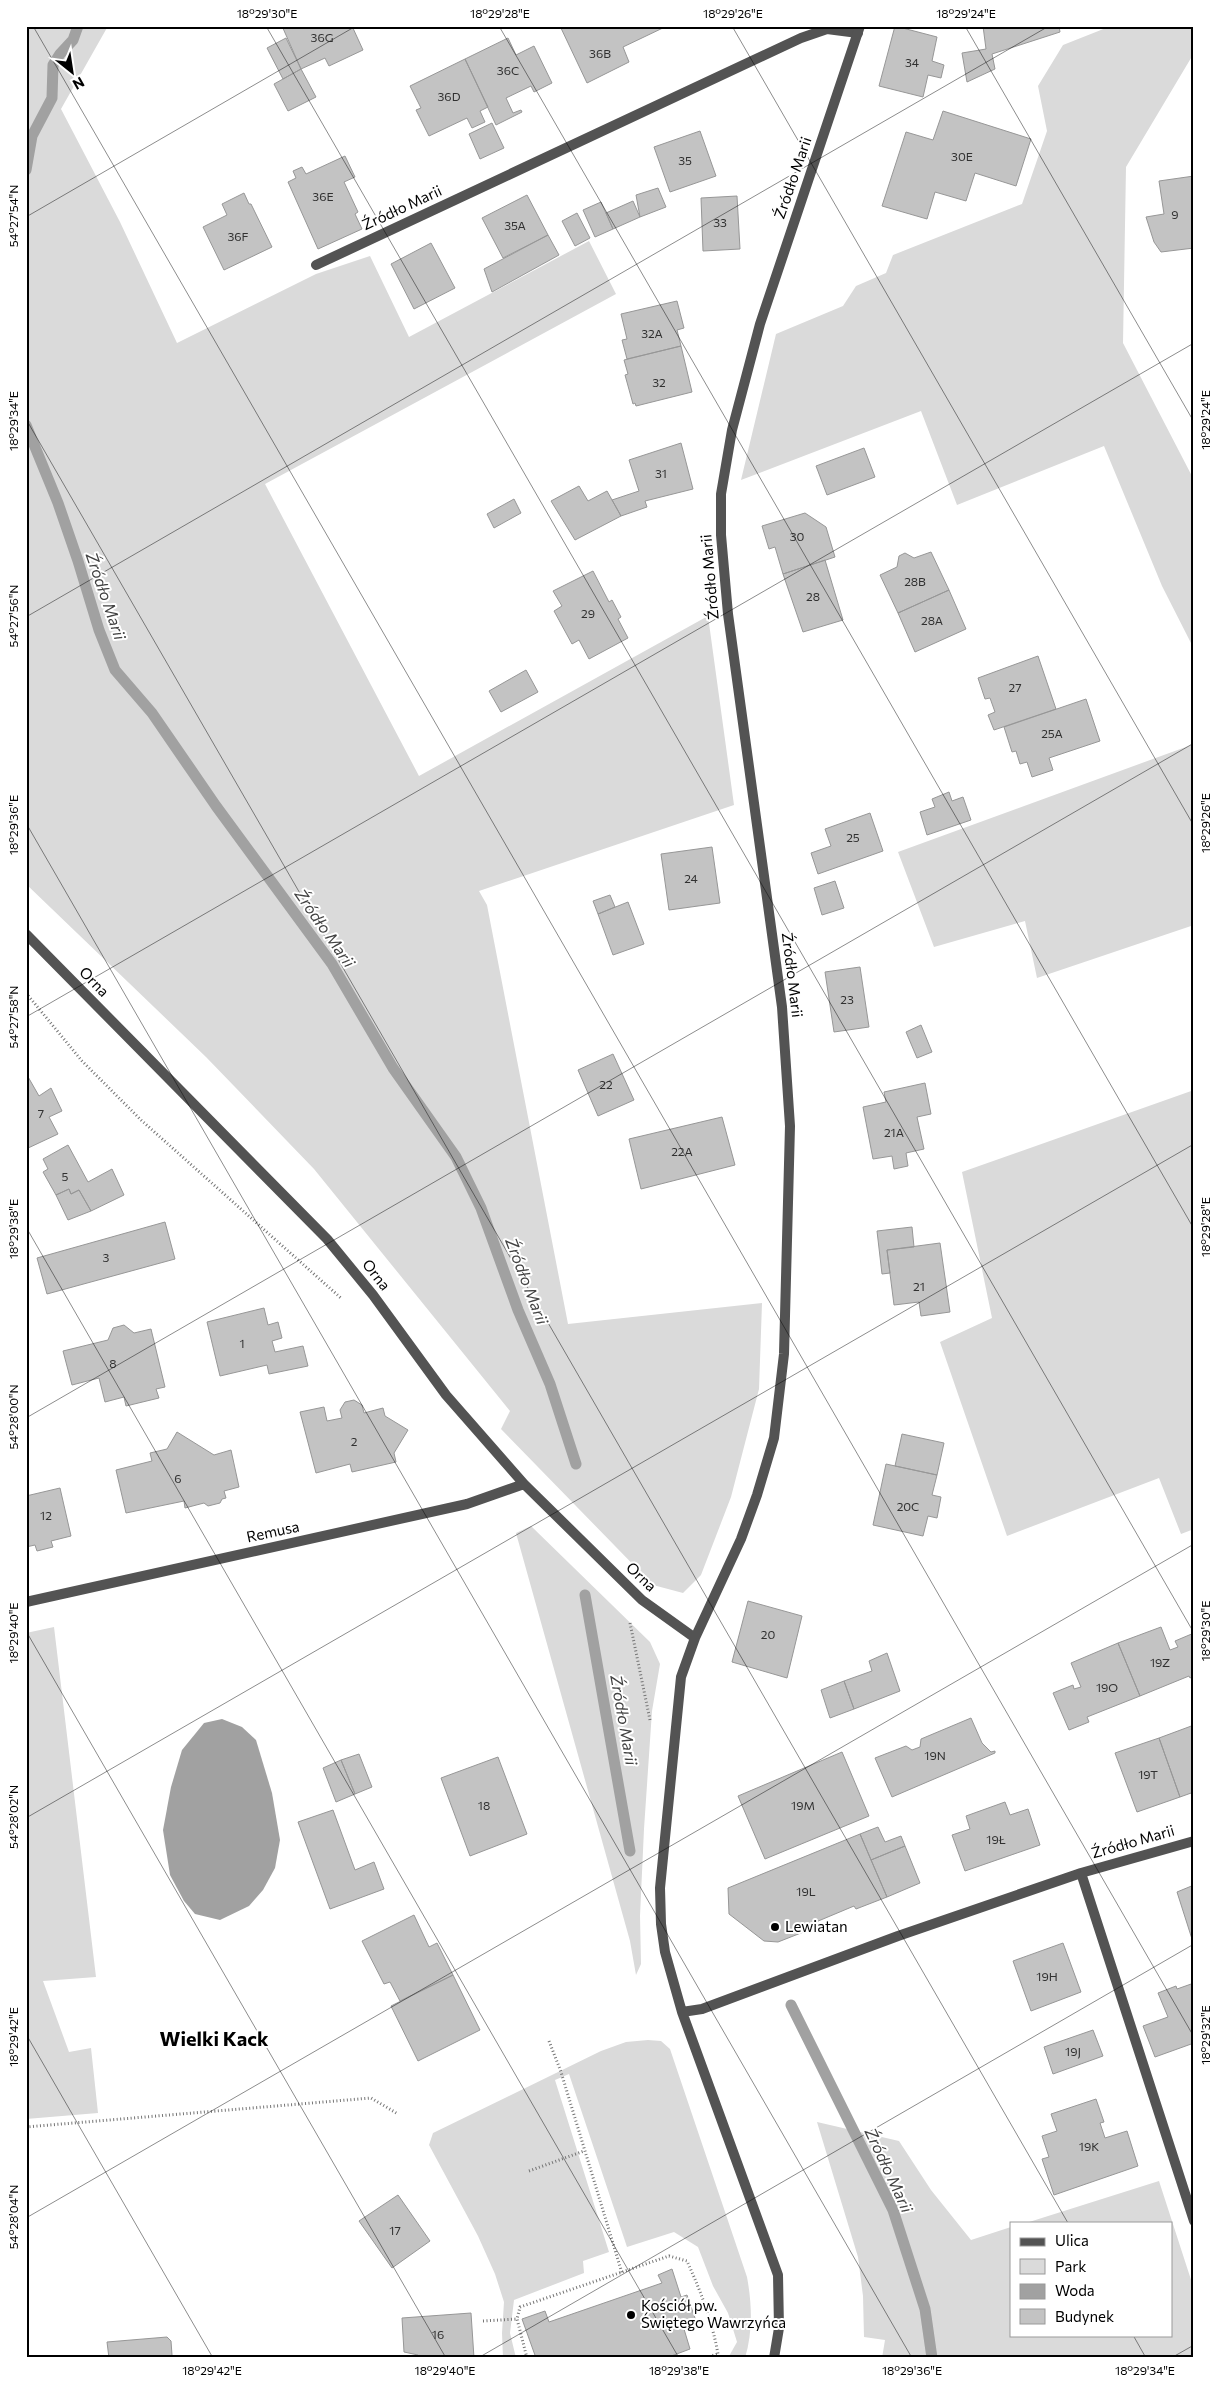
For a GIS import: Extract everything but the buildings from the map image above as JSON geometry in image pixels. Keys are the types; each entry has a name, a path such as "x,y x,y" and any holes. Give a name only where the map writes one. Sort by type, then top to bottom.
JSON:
{"street":[{"name":"Źródło Marii","path":"316,265 801,38 827,29 859,30 750,358 732,430 721,494 722,552 728,614 782,1008 790,1126 784,1354 774,1438 757,1495 741,1539 695,1638 681,1676 660,1888 661,1924 666,1952 682,2012 778,2275 779,2328 774,2358"},
{"name":"Orna","path":"26,934 328,1239 373,1295 446,1395 524,1484 642,1600 695,1638"},
{"name":"Remusa","path":"26,1602 466,1504 524,1484"},
{"name":"Źródło Marii","path":"682,2012 702,2009 898,1936 1081,1872 1194,1841"},
{"name":"Źródło Marii","path":"1081,1872 1194,2221"}],"path":[{"path":"26,993 82,1061 141,1120 344,1301"},
{"path":"630,1620 651,1727"},
{"path":"549,2041 561,2072 622,2273"},
{"path":"26,2127 371,2098 398,2114"},
{"path":"529,2171 584,2151"},
{"path":"527,2358 517,2319 520,2307 669,2256 687,2262 712,2322 717,2356 706,2358"},
{"path":"483,2322 517,2319"}],"green space":[{"path":"26,26 108,26 61,109 120,222 177,343 316,274 370,256 409,337 589,241 616,294 265,484 419,776 708,616 734,805 479,891 487,905 568,1324 762,1303 759,1389 731,1497 701,1575 683,1593 653,1585 501,1429 510,1411 314,1169 206,1057 26,884"},
{"path":"1111,26 1194,26 1194,53 1126,167 1123,343 1194,480 1194,649 1162,586 1104,446 957,505 921,411 741,480 776,334 843,306 856,286 886,273 893,255 1022,204 1047,131 1038,86 1063,45"},
{"path":"1194,744 1194,925 1037,978 1025,921 934,947 898,852"},
{"path":"1194,1090 1194,1529 1181,1534 1159,1478 1007,1536 940,1342 992,1318 962,1172"},
{"path":"531,1526 650,1642 660,1664 652,1711 640,1916 641,1964 636,1975 630,1941 516,1533"},
{"path":"54,1627 96,1977 43,1981 69,2052 91,2048 98,2113 26,2119 26,1633"},
{"path":"661,2041 670,2049 747,2277 751,2318 745,2358 728,2358 737,2342 728,2313 713,2286 698,2247 674,2232 627,2247 569,2074 555,2080 609,2252 583,2261 584,2273 514,2300 510,2333 516,2358 503,2358 504,2302 495,2274 478,2236 429,2145 433,2133 601,2051 626,2042"},
{"path":"817,2122 899,2141 931,2190 971,2240 1010,2227 1010,2336 1172,2336 1172,2222 1029,2222 1159,2181 1194,2289 1194,2358 882,2358 885,2340 864,2337 863,2296 858,2257"}],"water":[{"path":"222,1719 242,1727 256,1740 272,1793 280,1840 275,1868 263,1890 249,1906 220,1920 195,1914 184,1901 170,1875 163,1830 171,1787 182,1750 204,1723"}],"waterway":[{"name":"Źródło Marii","path":"26,170 32,136 52,98 53,65 73,40 78,26"},
{"name":"Źródło Marii","path":"26,425 58,503 99,630 115,670 152,713 216,806 332,964 393,1068 456,1157 481,1208 518,1310 550,1384 576,1464"},
{"name":"Źródło Marii","path":"585,1595 630,1851"},
{"name":"Źródło Marii","path":"791,2005 893,2210 925,2309 932,2358"}],"place":[{"name":"Lewiatan","path":"775,1927"},
{"name":"Kościół pw. Świętego Wawrzyńca","path":"631,2315"}],"district":[{"name":"Wielki Kack","path":"214,2039"}]}
